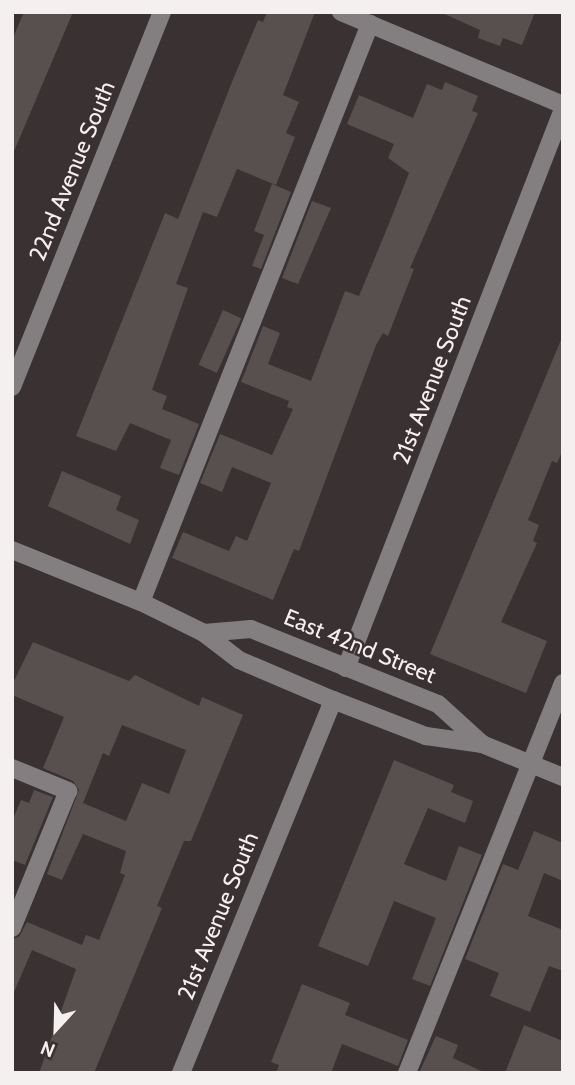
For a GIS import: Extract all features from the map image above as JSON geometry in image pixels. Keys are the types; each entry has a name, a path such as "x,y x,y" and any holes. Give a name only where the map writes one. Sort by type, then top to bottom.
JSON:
{"street":[{"name":"22nd Avenue South","path":"12,387 162,12"},
{"path":"341,12 563,107"},
{"path":"141,602 370,24"},
{"name":"21st Avenue South","path":"346,668 563,107"},
{"name":"East 42nd Street","path":"12,550 141,602 204,633 239,660 333,700 426,736 482,744 563,777"},
{"name":"East 42nd Street","path":"204,633 251,629 438,704 482,744"},
{"path":"407,1073 563,683"},
{"name":"21st Avenue South","path":"181,1073 333,700"},
{"path":"12,768 68,791 12,929"}],"building":[{"path":"24,12 73,12 12,156 12,40"},
{"path":"267,12 315,12 283,95 299,102 286,133 295,137 276,185 237,169 217,217 203,212 176,284 188,288 152,390 167,396 162,409 199,424 179,475 160,468 171,440 130,423 116,451 76,436 165,213 178,219 258,20 263,22"},
{"path":"440,12 535,12 522,45 503,38 500,46 478,38 480,30"},
{"path":"445,82 478,96 472,111 478,113 410,268 414,269 388,336 383,333 376,345 299,551 294,549 273,600 172,558 183,532 229,551 236,536 247,541 271,483 232,467 222,492 200,483 220,434 272,455 293,409 287,407 289,401 241,382 263,326 280,333 268,364 311,381 345,291 359,296 388,226 409,173 388,158 394,144 347,124 359,95 413,118 427,84 442,90"},
{"path":"272,184 291,192 261,269 252,266 264,235 254,231"},
{"path":"312,201 331,208 298,284 282,278"},
{"path":"223,310 241,318 217,373 199,365"},
{"path":"563,335 563,450 557,463 552,461 528,520 539,525 533,541 537,543 501,622 547,641 526,693 430,654"},
{"path":"62,471 121,496 116,510 139,520 130,544 48,506"},
{"path":"33,642 129,681 135,675 199,706 202,697 243,715 191,841 184,841 157,906 162,908 94,1073 39,1073 76,969 32,950 12,997 12,939 19,937 27,922 82,945 86,935 99,940 125,875 120,873 126,851 83,834 62,880 47,874 79,790 73,781 43,768 64,717 12,695 12,685","holes":["122,725 186,750 169,794 142,783 126,821 83,803 103,753 109,756"]},
{"path":"394,760 454,785 451,792 473,801 465,823 428,808 404,864 446,881 459,846 482,855 430,986 412,979 436,918 394,901 368,966 318,946"},
{"path":"34,790 53,797 25,865 12,860 12,821 21,800 29,803"},
{"path":"534,831 563,843 563,881 544,873 528,916 563,930 563,971 549,966 530,1012 490,996 499,973 465,959 503,864 518,870"},
{"path":"302,984 350,1003 345,1015 408,1040 398,1066 342,1044 331,1073 276,1073 279,1065 271,1062"},
{"path":"524,1025 563,1041 563,1073 505,1073"},
{"path":"436,1036 458,1045 453,1058 486,1073 419,1073"}]}
